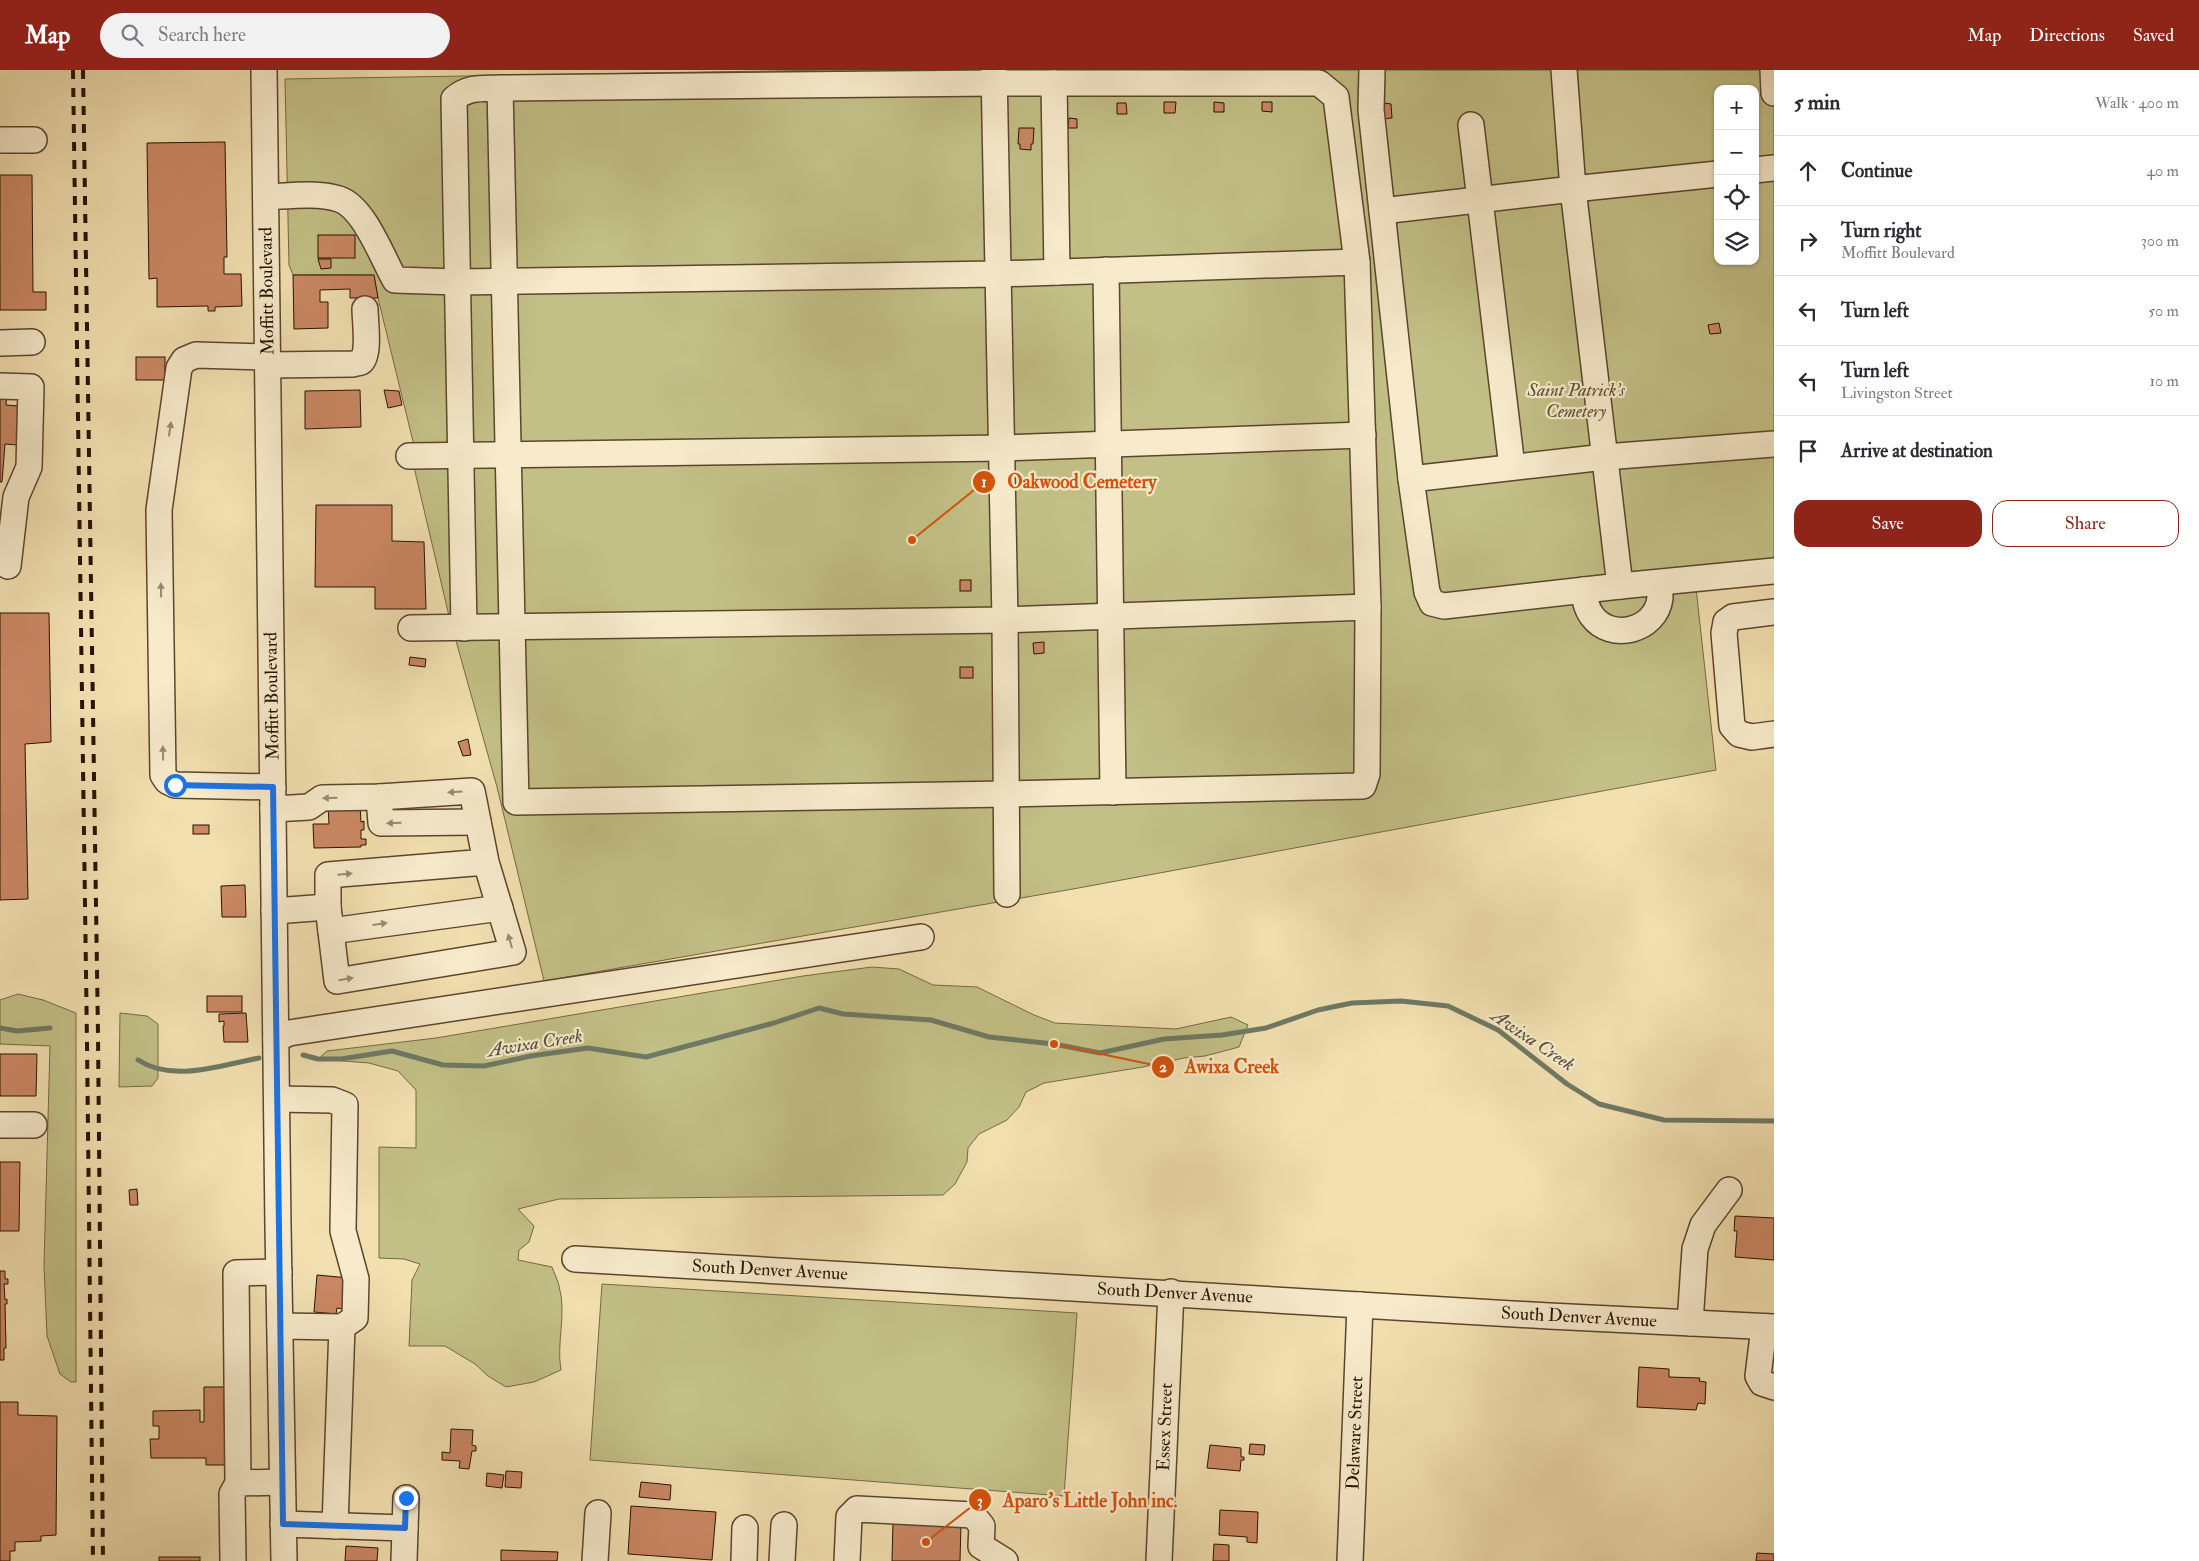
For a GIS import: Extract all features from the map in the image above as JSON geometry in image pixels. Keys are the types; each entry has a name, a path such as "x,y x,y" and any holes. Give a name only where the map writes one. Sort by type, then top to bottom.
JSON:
{"street":[{"name":"Moffitt Boulevard","path":"264,70 284,1561"},
{"path":"1372,70 1371,110 1411,479 1426,592 1432,603 1444,606 1620,586 1774,572"},
{"path":"1564,70 1573,189 1620,586"},
{"path":"1772,70 1774,93"},
{"path":"995,77 1005,620 1007,894"},
{"path":"464,628 454,99 468,89 500,88 995,77 1054,83 1319,83 1336,97 1357,262 1368,607 1367,774 1363,786 516,802 500,88"},
{"path":"1054,83 1057,272"},
{"path":"1471,125 1512,468"},
{"path":"0,140 34,140"},
{"path":"1759,170 1774,168"},
{"path":"1382,211 1714,174"},
{"path":"266,197 322,196 345,202 360,214 395,280 458,282 998,274 1357,262"},
{"path":"1106,270 1113,792"},
{"path":"365,309 366,356 361,362 353,364 268,361 196,355 184,360 178,368 159,510 163,775 167,781 175,785 273,798 309,807 322,798 472,792 486,862 513,952 337,981 330,919 328,875 486,862"},
{"path":"0,343 32,342"},
{"path":"0,386 31,387 29,467 16,497 8,566"},
{"path":"409,456 1002,448 1363,435"},
{"path":"1411,479 1605,457 1774,444"},
{"path":"1584,590 1586,606 1592,616 1607,628 1626,631 1638,628 1656,610 1660,598 1659,583"},
{"path":"411,628 1005,620 1368,607"},
{"path":"1774,612 1733,617 1726,622 1724,633 1732,726 1739,734 1752,737 1774,734"},
{"path":"274,911 330,919 500,908"},
{"path":"276,1038 289,1033 921,936"},
{"path":"277,1099 332,1100 345,1105 343,1231 356,1279 355,1318 342,1327 280,1326"},
{"path":"0,1125 34,1124"},
{"path":"1690,1323 1696,1249 1703,1226 1729,1190"},
{"name":"South Denver Avenue","path":"575,1259 1769,1327"},
{"path":"233,1561 232,1494 238,1483 236,1273 279,1272"},
{"name":"Essex Street","path":"1160,1561 1171,1292"},
{"name":"Delaware Street","path":"1350,1561 1360,1305"},
{"path":"335,1526 342,1327"},
{"path":"1769,1327 1758,1376 1762,1383 1774,1386"},
{"path":"238,1483 282,1482"},
{"path":"404,1561 406,1498"},
{"path":"847,1561 849,1517 857,1509 973,1515 982,1526 981,1546 1005,1561"},
{"path":"595,1561 598,1513"},
{"path":"283,1524 405,1528"},
{"path":"782,1561 784,1524"},
{"path":"744,1561 745,1528"}],"green space":[{"name":"Saint Patrick's Cemetery","path":"826,70 1774,70 1774,579 1696,588 1716,770 1073,889 544,981 497,787 449,616 413,463 418,462 374,275 293,275 289,265 285,79"},
{"path":"872,967 899,969 933,985 977,987 1034,1015 1055,1023 1176,1029 1231,1017 1248,1025 1239,1047 1205,1056 1184,1058 1143,1067 1044,1083 1026,1092 1019,1107 1007,1120 979,1134 968,1148 967,1162 955,1184 943,1195 559,1199 518,1209 534,1226 529,1242 519,1250 518,1260 552,1267 558,1284 562,1307 561,1370 534,1382 506,1387 488,1376 475,1364 445,1346 409,1346 412,1280 420,1264 404,1259 379,1258 379,1147 416,1148 416,1090 398,1071 369,1063 318,1059 327,1051 436,1038 803,976"},
{"path":"18,994 43,1000 76,1013 76,1382 71,1382 60,1374 47,1336 44,1265 50,1046 0,1044 0,1000"},
{"path":"120,1013 147,1016 158,1024 158,1078 152,1086 119,1087"},
{"path":"602,1284 1077,1313 1064,1496 590,1460"}],"building":[{"path":"1164,102 1176,102 1175,113 1164,113"},
{"path":"1214,102 1224,103 1224,112 1214,112"},
{"path":"1262,102 1272,102 1272,112 1262,111"},
{"path":"1117,103 1126,103 1127,114 1117,114"},
{"path":"1384,103 1391,104 1392,118 1380,119 1380,105 1384,105"},
{"path":"1069,118 1077,119 1077,128 1068,128"},
{"path":"1019,128 1034,128 1031,150 1020,149 1020,144 1018,144"},
{"path":"225,142 227,257 224,257 224,274 241,274 242,306 215,307 215,311 208,311 208,306 157,307 157,278 149,279 147,143"},
{"path":"0,175 32,175 33,292 46,292 46,310 0,310"},
{"path":"318,235 355,235 355,258 318,258"},
{"path":"318,259 331,259 331,268 321,269"},
{"path":"293,275 374,275 378,298 350,298 350,289 320,290 320,302 328,302 328,328 294,329"},
{"path":"1719,323 1721,333 1710,334 1708,325"},
{"path":"136,357 165,357 165,380 136,380"},
{"path":"360,390 361,427 305,429 305,391"},
{"path":"384,390 399,391 402,405 388,408"},
{"path":"0,392 7,392 6,405 19,406 17,445 5,444 2,482 0,482"},
{"path":"316,505 392,505 392,541 424,542 426,609 375,609 375,587 315,587"},
{"path":"960,580 971,580 971,591 960,591"},
{"path":"0,613 49,613 51,742 25,744 28,899 0,900"},
{"path":"1044,642 1044,653 1034,654 1033,643"},
{"path":"410,657 426,659 425,667 409,665"},
{"path":"960,667 973,667 973,678 960,678"},
{"path":"468,739 471,755 463,756 458,742"},
{"path":"360,805 361,822 364,821 361,839 366,839 366,845 361,845 361,847 314,848 313,824 329,824 328,806"},
{"path":"193,825 209,825 209,834 193,834"},
{"path":"245,885 246,917 222,917 221,886"},
{"path":"207,996 242,996 242,1012 207,1012"},
{"path":"246,1013 248,1042 224,1042 224,1021 219,1022 219,1014"},
{"path":"0,1054 37,1054 36,1096 0,1096"},
{"path":"0,1162 20,1162 19,1231 0,1231"},
{"path":"137,1189 138,1205 130,1205 129,1190"},
{"path":"1735,1216 1774,1218 1774,1260 1735,1257 1737,1231 1734,1231"},
{"path":"0,1271 5,1271 5,1279 8,1279 8,1284 4,1284 7,1304 5,1304 6,1348 4,1348 4,1360 0,1360"},
{"path":"317,1275 349,1278 347,1310 337,1308 336,1314 314,1312"},
{"path":"1639,1367 1669,1369 1669,1377 1700,1378 1699,1381 1706,1382 1705,1404 1698,1403 1696,1410 1637,1407"},
{"path":"204,1387 232,1387 232,1400 224,1401 225,1465 206,1465 206,1458 151,1458 150,1439 159,1439 159,1426 153,1426 153,1411 200,1410 200,1422 204,1422"},
{"path":"0,1402 18,1402 18,1415 57,1416 56,1535 41,1536 41,1541 15,1542 15,1551 10,1551 10,1561 0,1561"},
{"path":"451,1429 473,1430 472,1445 476,1446 476,1451 472,1451 469,1469 459,1468 460,1461 442,1460 442,1452 450,1453"},
{"path":"1250,1444 1265,1445 1264,1455 1249,1454"},
{"path":"1210,1445 1241,1448 1241,1457 1244,1457 1244,1460 1241,1460 1240,1471 1207,1468"},
{"path":"506,1471 522,1472 521,1488 505,1487"},
{"path":"487,1473 504,1475 502,1488 486,1486"},
{"path":"641,1482 671,1485 670,1500 639,1497"},
{"path":"631,1506 716,1512 712,1560 628,1554"},
{"path":"1220,1510 1258,1512 1257,1543 1247,1542 1247,1537 1219,1535"},
{"path":"893,1521 961,1523 960,1561 892,1561"},
{"path":"1214,1544 1229,1545 1229,1561 1213,1561"},
{"path":"346,1546 378,1548 377,1561 345,1561"},
{"path":"501,1550 558,1552 557,1561 501,1561"},
{"path":"1757,1553 1774,1554 1774,1561 1756,1561"},
{"path":"159,1557 200,1557 200,1561 159,1561"}],"waterway":[{"name":"Awixa Creek","path":"303,1055 318,1059 341,1059 392,1051 443,1065 484,1066 531,1056 588,1048 646,1057 774,1023 819,1008 843,1014 931,1020 989,1037 1054,1044 1100,1053 1164,1039 1222,1035 1266,1028 1318,1010 1352,1003 1401,1001 1448,1006 1498,1030 1567,1084 1599,1104 1664,1120 1774,1121"},
{"name":"Awixa Creek","path":"0,1028 17,1031 50,1028"},
{"name":"Awixa Creek","path":"138,1060 152,1067 182,1071 214,1068 259,1058"}],"railway":[{"path":"73,70 93,1561"},
{"path":"83,70 98,1034 103,1561"}],"place":[{"name":"Oakwood Cemetery","path":"912,540"},
{"name":"Awixa Creek","path":"1054,1044"},
{"name":"Aparo's Little John inc.","path":"926,1542"}],"route":[{"path":"175,785 273,787 283,1524 405,1528 406,1498"}]}
